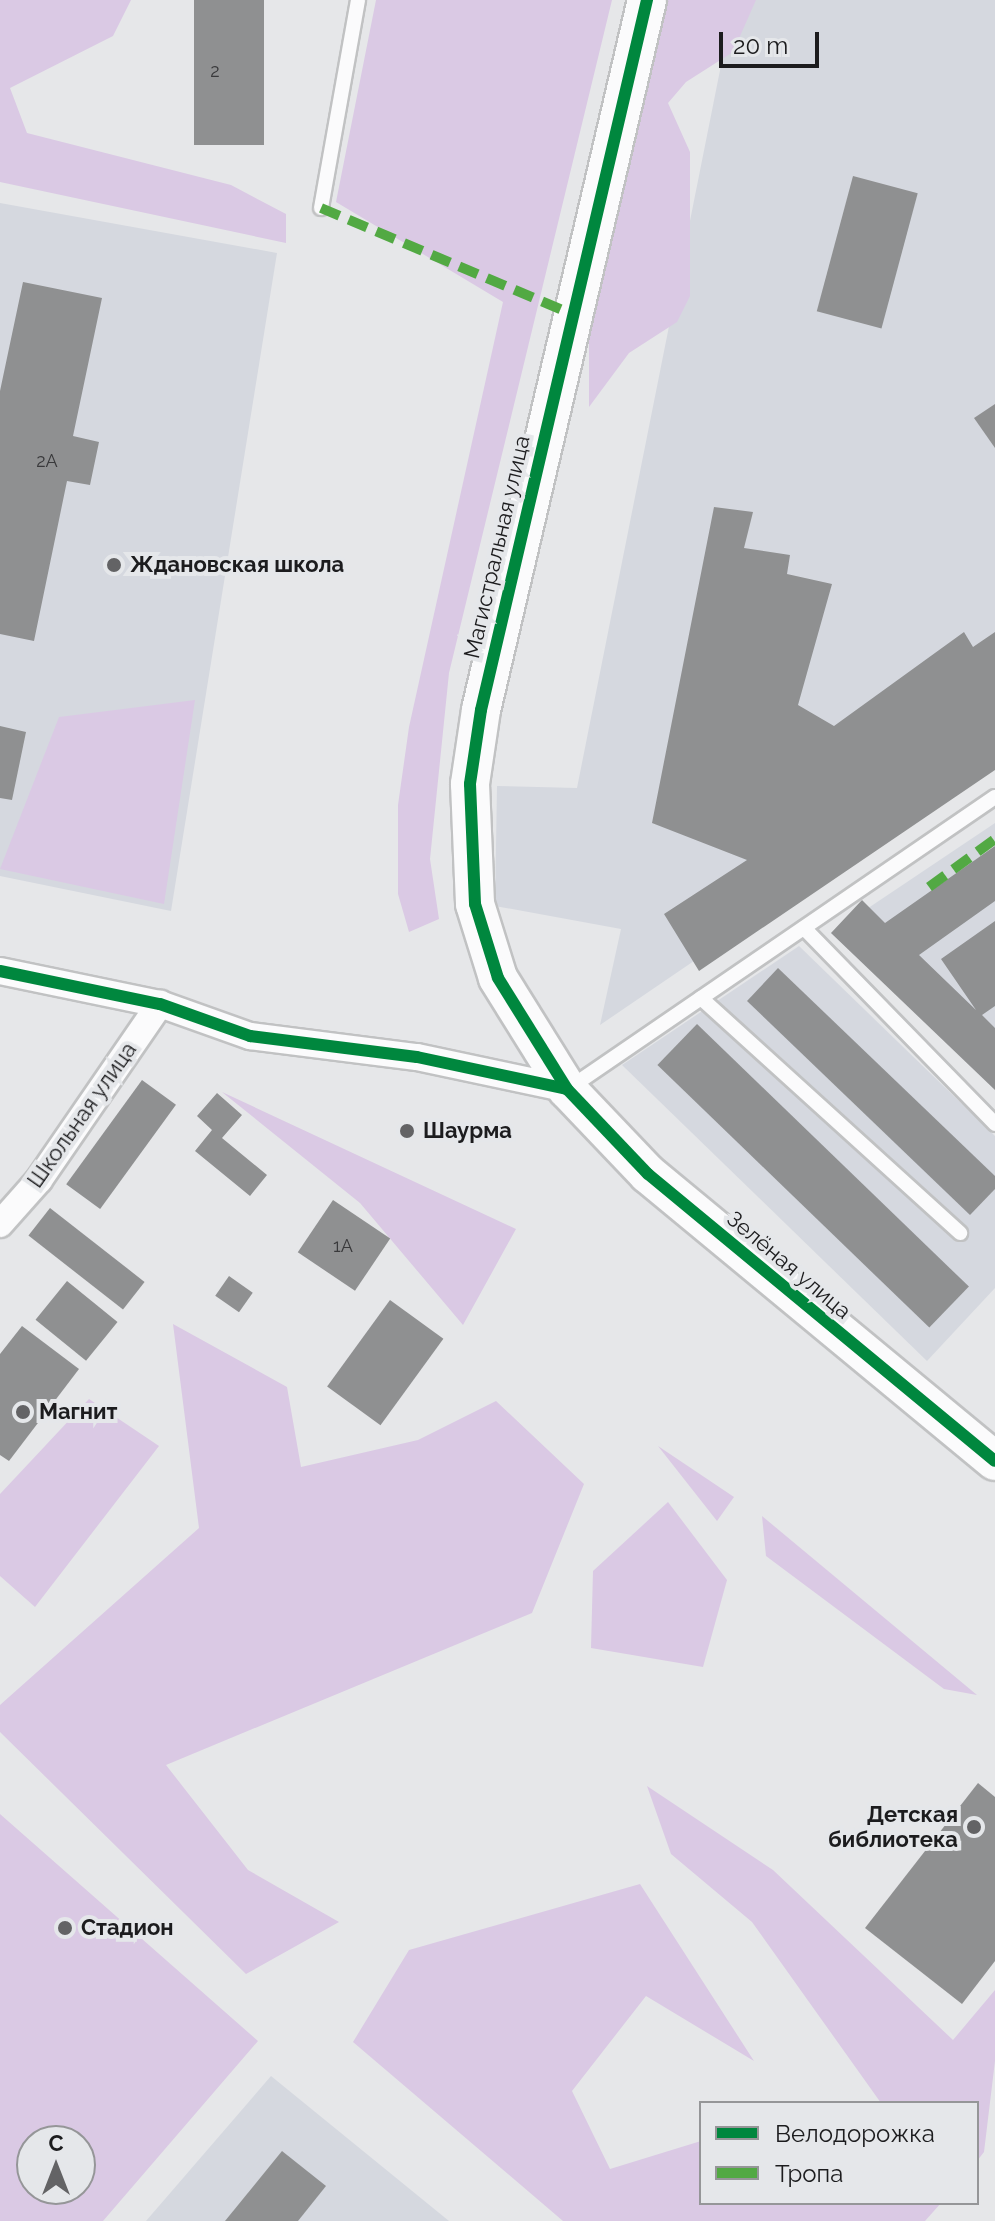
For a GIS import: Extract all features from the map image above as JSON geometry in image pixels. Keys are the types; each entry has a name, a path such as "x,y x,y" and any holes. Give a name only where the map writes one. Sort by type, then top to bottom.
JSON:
{"street":[{"name":"Магистральная улица","path":"567,1089 498,978 475,904 470,784 501,611 647,0"},
{"path":"0,971 160,1004 250,1036 417,1057 567,1089"},
{"name":"Школьная улица","path":"0,1224 39,1180 160,1004"},
{"name":"Зелёная улица","path":"567,1089 648,1174 995,1461"}],"lane":[{"path":"321,208 358,0"},
{"path":"567,1089 995,797"},
{"path":"804,928 995,1124"},
{"path":"701,998 960,1233"}],"shaded area":[{"path":"0,0 131,0 113,36 10,88 27,133 231,185 286,214 286,243 0,182"},
{"path":"376,0 612,0 449,673 430,859 439,919 409,932 398,894 398,805 409,727 503,302 336,202"},
{"path":"662,0 756,0 733,52 686,82 668,103 690,152 690,296 677,322 629,353 589,407 589,303"},
{"path":"734,0 995,0 995,756 600,1025 621,929 495,906 497,786 577,788"},
{"name":"Ждановская школа","path":"0,203 277,253 171,911 0,876"},
{"path":"195,700 164,904 0,869 59,717"},
{"path":"995,823 995,1083 831,933"},
{"path":"799,946 995,1136 995,1288 927,1361 622,1065"},
{"path":"222,1092 516,1229 463,1325 360,1203"},
{"path":"173,1324 287,1387 301,1467 418,1440 496,1401 584,1484 532,1613 166,1765 248,1870 339,1922 246,1974 0,1732 0,1705 199,1528"},
{"path":"89,1399 159,1446 35,1607 0,1576 0,1494"},
{"path":"658,1446 734,1497 717,1521"},
{"path":"668,1502 727,1580 703,1667 591,1648 593,1571"},
{"path":"762,1516 977,1695 944,1689 766,1556"},
{"path":"647,1786 773,1870 953,2040 995,1990 995,2061 984,2152 979,2158 979,2101 880,2101 752,1922 671,1854"},
{"name":"Стадион","path":"0,1814 258,2041 103,2221 0,2221"},
{"path":"640,1884 754,2061 646,1996 572,2091 610,2169 699,2142 699,2205 939,2205 925,2221 563,2221 353,2042 409,1950"},
{"path":"271,2076 449,2221 146,2221"}],"building":[{"path":"194,0 264,0 264,145 194,145"},
{"path":"853,176 918,193 881,329 817,311"},
{"path":"23,282 102,298 73,436 99,442 90,485 67,481 34,641 0,634 0,391"},
{"path":"995,404 995,448 974,418"},
{"path":"714,507 753,512 744,548 790,555 787,574 832,584 798,705 834,726 964,632 973,647 995,632 995,770 699,971 664,914 747,860 652,823"},
{"path":"0,726 26,732 12,800 0,798"},
{"path":"995,846 995,901 919,955 976,1010 941,959 995,921 995,1006 982,1015 995,1028 995,1090 831,933 862,900 885,923"},
{"path":"778,968 995,1176 995,1189 970,1215 747,1001"},
{"path":"697,1024 969,1287 929,1328 657,1065"},
{"path":"142,1080 176,1105 100,1209 66,1184"},
{"path":"217,1093 242,1115 222,1138 267,1175 250,1196 195,1151 212,1130 197,1116"},
{"path":"333,1200 390,1239 355,1291 298,1252"},
{"path":"50,1208 145,1282 123,1309 28,1236"},
{"path":"229,1276 253,1293 239,1312 215,1296"},
{"path":"67,1281 118,1322 86,1361 36,1320"},
{"path":"390,1300 443,1339 381,1425 327,1387"},
{"name":"Магнит","path":"22,1326 79,1369 9,1461 0,1455 0,1354"},
{"path":"978,1783 995,1797 995,1961 962,2004 865,1928"},
{"path":"282,2151 326,2186 298,2221 225,2221"}],"marked path":[{"path":"321,208 572,314"},
{"path":"929,887 995,839"}],"cycle path":[{"path":"647,0 481,710 470,784 475,904 498,978 567,1089 648,1174 995,1461"},
{"path":"0,971 160,1004 250,1036 417,1057 567,1089"}],"place":[{"name":"Ждановская школа","path":"114,565"},
{"name":"Шаурма","path":"407,1131"},
{"name":"Магнит","path":"23,1412"},
{"name":"Детская библиотека","path":"974,1827"},
{"name":"Стадион","path":"65,1928"}]}
